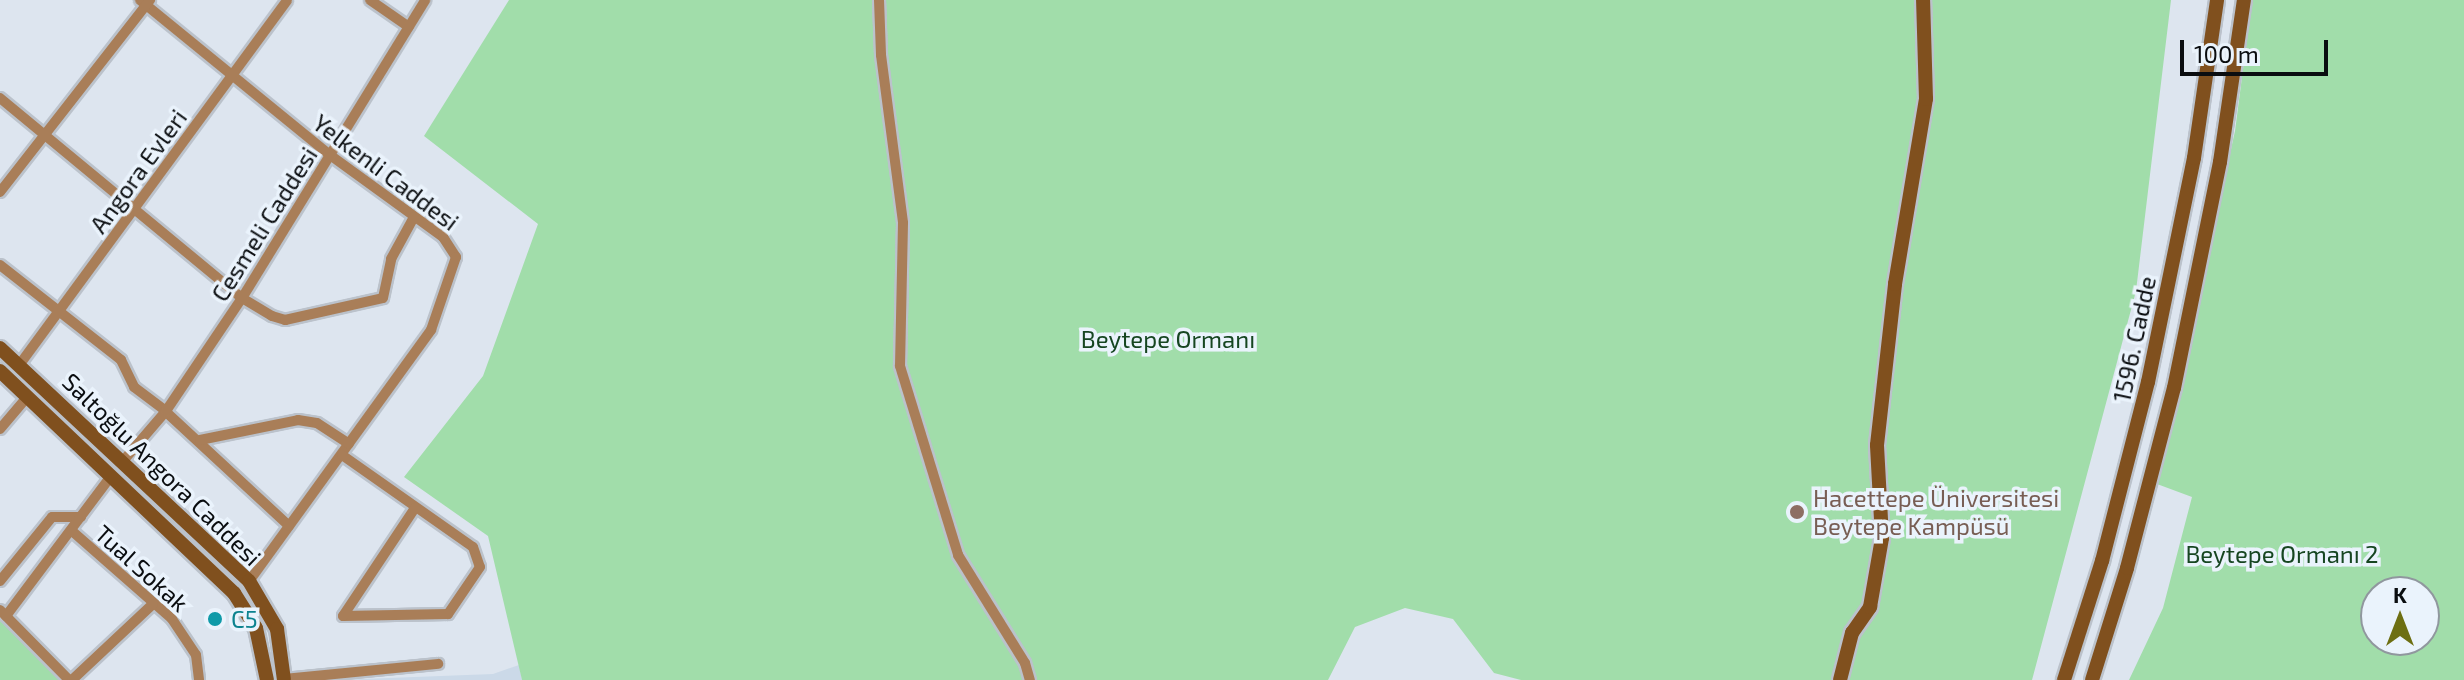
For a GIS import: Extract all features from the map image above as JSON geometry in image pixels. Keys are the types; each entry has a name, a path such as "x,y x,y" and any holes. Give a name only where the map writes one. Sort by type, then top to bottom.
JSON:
{"street":[{"name":"Angora Evleri","path":"20,364 287,0"},
{"path":"370,0 409,27"},
{"name":"Cesmeli Caddesi","path":"123,461 166,411 242,298 425,0"},
{"path":"879,0 881,55 902,210 900,366 958,555 1025,663 1030,680"},
{"path":"1840,680 1840,666 1852,633 1870,607 1882,538 1877,445 1895,284 1926,99 1923,0"},
{"name":"1596. Cadde","path":"2064,680 2102,561 2148,382 2191,173 2217,0"},
{"name":"1596. Cadde","path":"2092,680 2127,568 2174,388 2217,177 2244,0"},
{"name":"Yelkenli Caddesi","path":"145,2 231,77 453,246 453,275 431,330 249,581"},
{"path":"0,192 145,2"},
{"path":"0,98 137,207 242,298 285,320 383,298 391,259 414,217"},
{"path":"0,265 121,360 134,387 200,440 289,526"},
{"name":"Saltoğlu Angora Caddesi","path":"0,348 249,581 277,629 284,680"},
{"name":"Saltoğlu Angora Caddesi","path":"3,380 28,396 234,593 256,628 267,680"},
{"path":"0,429 28,396"},
{"path":"200,440 298,420 317,423 349,444"},
{"path":"342,455 473,547 480,567 455,608 436,616 343,616 415,508"},
{"path":"123,461 72,531 3,613 70,680 153,604"},
{"path":"0,581 43,524 62,514 81,517"},
{"name":"Tual Sokak","path":"72,531 185,635 196,655 199,680"},
{"path":"234,593 249,581"},
{"path":"284,680 438,664"}],"shaded area":[{"path":"519,665 522,680 336,680 493,674"}],"green space":[{"name":"Beytepe Ormanı","path":"509,0 2171,0 2136,291 2032,680 1521,680 1494,673 1453,619 1405,608 1355,627 1328,680 522,680 488,536 404,477 483,376 538,224 424,136"},
{"name":"Beytepe Ormanı 2","path":"2252,0 2464,0 2464,680 2129,680 2163,608 2192,497 2157,484 2235,131"},
{"path":"128,477 236,578 235,581 125,481"},
{"path":"0,610 69,680 0,680"}],"place":[{"name":"Hacettepe Üniversitesi Beytepe Kampüsü","path":"1797,512"},
{"name":"C5","path":"215,619"}]}
